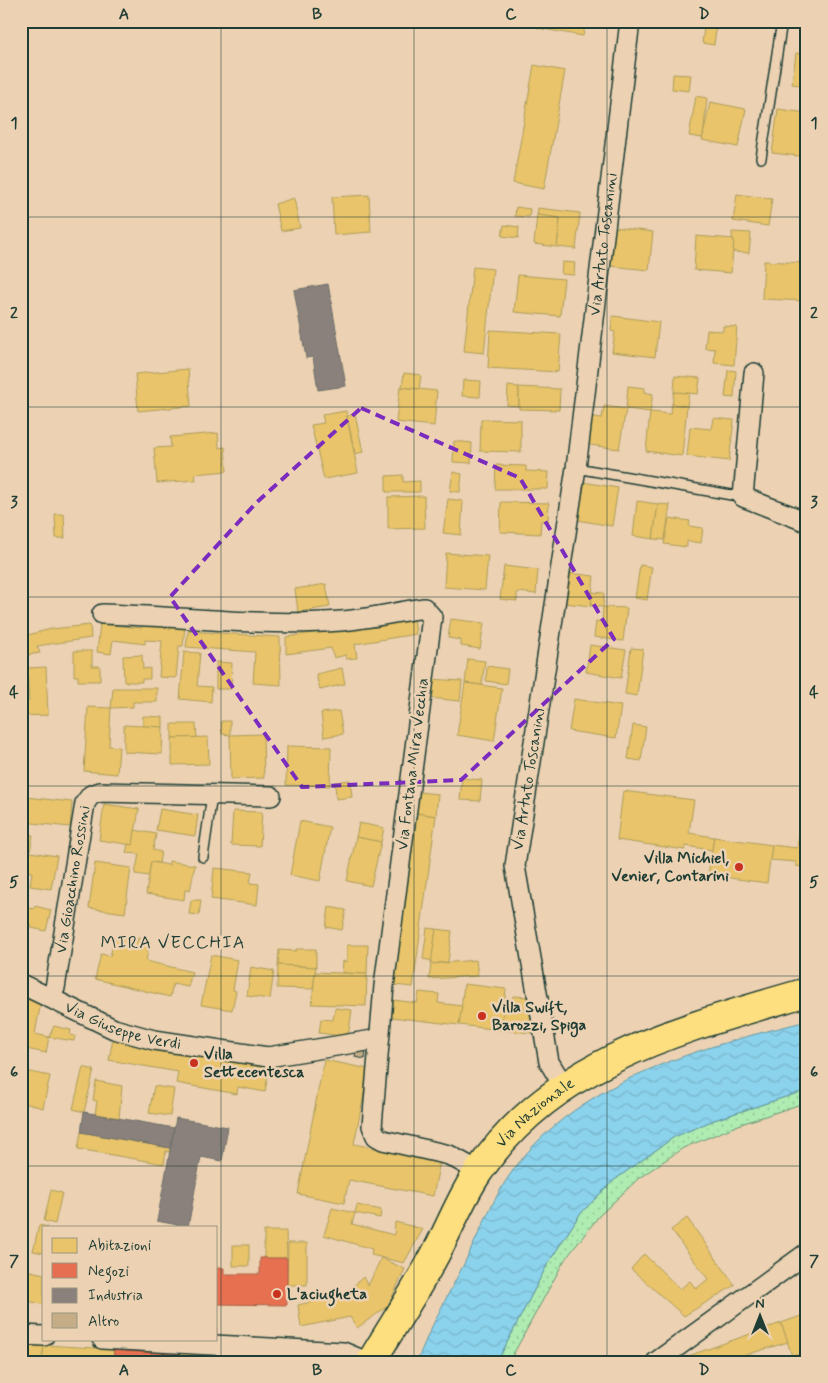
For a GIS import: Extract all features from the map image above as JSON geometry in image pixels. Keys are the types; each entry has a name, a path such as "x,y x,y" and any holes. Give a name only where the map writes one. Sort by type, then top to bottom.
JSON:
{"main road":[{"name":"Via Nazionale","path":"369,1362 437,1252 478,1171 501,1141 535,1108 563,1085 594,1066 680,1030 807,992"}],"street":[{"name":"Via Artuto Toscanini","path":"563,1085 549,1062 515,866 576,468 630,21"},
{"path":"754,373 743,498 807,522"},
{"name":"Via Fontana Mira Vecchia","path":"102,614 239,622 294,622 342,621 424,608 432,617 384,986 372,1126 376,1136 383,1140 449,1155 478,1171"},
{"name":"Via Gioacchino Rossini","path":"51,997 55,988 85,803 91,795 100,792 270,796"},
{"name":"Via Giuseppe Verdi","path":"21,984 114,1029 154,1040 268,1057 379,1039"},
{"path":"656,1362 807,1254"},
{"path":"21,1334 42,1336"},
{"path":"120,1340 342,1352 369,1362"}],"lane":[{"path":"761,158 782,21"},
{"path":"576,468 743,498"},
{"path":"203,857 212,795"}],"highlighted area":[{"path":"361,408 520,478 614,639 461,780 302,787 170,597 256,503"}],"green space":[{"path":"807,1090 807,1102 741,1124 683,1148 639,1178 599,1216 564,1261 509,1362 497,1362 547,1265 580,1214 613,1181 674,1137 714,1120"}],"water":[{"path":"807,1021 807,1090 714,1120 674,1137 613,1181 580,1214 547,1265 497,1362 417,1362 433,1325 499,1191 514,1169 542,1138 573,1111 609,1089 647,1071 686,1055 727,1042"}],"building: Abitazioni":[{"path":"538,21 586,21 583,36 537,28"},
{"path":"704,27 716,29 714,45 702,43"},
{"path":"796,53 807,55 807,86 792,84"},
{"path":"534,65 565,71 544,189 513,183"},
{"path":"673,74 691,75 689,91 672,89"},
{"path":"696,96 707,98 703,138 689,136"},
{"path":"710,102 746,109 738,147 702,140"},
{"path":"778,109 807,113 807,157 772,153"},
{"path":"737,194 772,199 768,226 733,221"},
{"path":"369,195 371,232 334,235 332,197"},
{"path":"294,198 300,228 281,231 275,204"},
{"path":"516,207 530,209 529,217 515,216"},
{"path":"538,208 580,213 576,249 557,247 560,218 537,215"},
{"path":"537,215 560,218 557,247 534,244"},
{"path":"504,225 519,227 518,238 502,236"},
{"path":"614,227 653,232 649,270 610,266"},
{"path":"732,232 751,233 749,253 733,252"},
{"path":"696,236 734,239 731,273 694,270"},
{"path":"764,261 807,263 807,301 762,299"},
{"path":"562,262 575,263 574,275 561,274"},
{"path":"473,267 493,269 484,353 464,351"},
{"path":"518,275 564,279 560,316 514,312"},
{"path":"613,316 659,322 655,357 612,352 615,332 611,331"},
{"path":"723,326 737,327 734,365 714,363 715,349 705,348 707,330 723,331"},
{"path":"490,330 561,334 558,372 488,368"},
{"path":"188,369 191,406 138,411 135,374"},
{"path":"728,370 736,371 734,398 725,397"},
{"path":"404,373 421,375 419,389 402,387"},
{"path":"675,376 700,378 698,394 674,392"},
{"path":"463,380 481,381 480,397 462,396"},
{"path":"508,386 519,387 519,406 507,405"},
{"path":"628,386 645,388 644,392 653,394 650,412 626,409"},
{"path":"400,387 437,391 434,426 396,422"},
{"path":"519,387 560,389 559,410 519,409"},
{"path":"674,392 689,393 687,406 672,404"},
{"path":"672,404 687,406 682,456 646,451 650,412 670,414"},
{"path":"604,406 626,409 619,449 583,444 587,416 602,418"},
{"path":"346,411 358,473 324,479 311,425 324,423 322,415"},
{"path":"355,414 363,452 355,454 347,416"},
{"path":"713,418 734,420 729,461 687,456 690,427 711,429"},
{"path":"481,419 521,420 521,452 480,451"},
{"path":"218,433 219,448 225,447 227,471 195,474 196,480 157,483 154,448 171,447 170,437"},
{"path":"454,441 472,443 471,463 453,462"},
{"path":"496,465 526,466 526,471 549,472 548,489 495,489"},
{"path":"453,472 462,474 460,492 450,491"},
{"path":"403,475 403,482 420,481 420,492 386,492 386,476"},
{"path":"583,482 618,488 612,526 577,520"},
{"path":"424,496 425,528 388,529 388,497"},
{"path":"448,499 463,501 461,535 443,533"},
{"path":"637,501 658,504 653,539 633,536"},
{"path":"501,502 549,503 548,521 541,521 540,534 500,532"},
{"path":"658,504 670,505 665,540 653,539"},
{"path":"55,514 64,514 65,538 56,538"},
{"path":"669,518 690,521 689,526 703,528 701,543 687,541 687,547 664,544"},
{"path":"446,553 488,556 485,590 444,587"},
{"path":"640,565 652,567 647,600 635,598"},
{"path":"504,566 538,570 536,594 517,592 517,601 500,599"},
{"path":"568,573 594,576 591,606 564,603"},
{"path":"326,584 330,607 298,612 295,589"},
{"path":"592,592 604,593 603,607 591,606"},
{"path":"603,607 627,608 623,641 594,637 596,621 602,622"},
{"path":"414,618 416,634 355,644 357,658 346,659 346,655 334,658 331,648 286,654 286,637"},
{"path":"451,619 484,623 480,649 461,646 461,640 448,638"},
{"path":"142,623 185,626 183,646 179,646 176,678 159,677 162,641 145,640 145,644 113,640 111,654 97,652 100,624 142,628"},
{"path":"90,625 91,638 37,646 40,653 27,655 24,636 51,629"},
{"path":"188,631 280,637 281,685 253,683 255,652 186,647"},
{"path":"590,645 626,650 621,678 586,672"},
{"path":"631,648 643,649 637,696 625,694"},
{"path":"74,651 92,651 92,666 100,666 100,681 78,681 78,676 74,676"},
{"path":"184,652 200,653 197,686 212,687 211,702 180,699"},
{"path":"142,655 143,669 150,668 150,679 142,679 142,682 124,682 123,656"},
{"path":"468,659 485,661 482,685 465,683"},
{"path":"216,662 232,663 231,689 216,689"},
{"path":"487,666 508,669 506,684 486,681"},
{"path":"46,667 48,715 23,716 22,701 29,701 27,668"},
{"path":"342,668 345,684 320,690 316,674"},
{"path":"430,679 462,681 460,701 429,698"},
{"path":"465,683 502,688 494,741 457,735"},
{"path":"113,688 157,688 157,702 133,702 133,707 111,708"},
{"path":"574,699 621,706 616,738 569,731"},
{"path":"88,707 111,708 109,746 119,747 117,774 84,771"},
{"path":"339,711 343,734 324,737 321,713"},
{"path":"143,716 163,717 163,727 143,726"},
{"path":"221,721 230,721 230,735 222,734"},
{"path":"172,724 196,724 197,738 172,738"},
{"path":"124,725 163,727 162,754 124,752"},
{"path":"633,725 646,727 641,761 628,759"},
{"path":"263,734 264,778 231,779 230,735"},
{"path":"208,737 209,764 172,765 172,738"},
{"path":"287,746 331,747 330,786 286,785"},
{"path":"462,778 482,780 480,801 460,800"},
{"path":"350,780 352,797 336,799 335,782"},
{"path":"623,791 694,800 689,833 714,837 712,850 685,846 685,850 617,840"},
{"path":"419,792 438,794 436,816 416,813"},
{"path":"26,797 72,802 70,827 23,822"},
{"path":"104,804 139,809 133,845 99,840"},
{"path":"160,809 198,815 195,836 156,830"},
{"path":"233,811 262,812 260,846 231,845"},
{"path":"416,813 436,816 413,987 394,985"},
{"path":"802,817 807,818 807,868 796,866 796,862 770,860 772,845 797,848"},
{"path":"300,821 330,827 320,881 290,875"},
{"path":"359,823 384,828 381,842 356,837"},
{"path":"135,830 156,834 153,850 161,852 159,863 151,862 149,876 135,874 139,854 126,853 128,844 133,845"},
{"path":"23,833 33,835 30,852 57,856 51,889 30,886 32,872 21,871"},
{"path":"356,837 381,842 371,886 347,881"},
{"name":"Villa Michiel, Venier, Contarini","path":"714,837 772,845 767,883 708,875"},
{"path":"169,861 195,865 190,891 185,890 184,900 146,894 151,862 169,865"},
{"path":"95,863 131,868 125,913 89,908"},
{"path":"214,868 252,872 250,883 259,884 257,905 211,899"},
{"path":"191,900 201,900 199,915 189,914"},
{"path":"35,906 51,910 46,931 31,928 32,925 21,923 24,907 34,909"},
{"path":"329,907 346,910 342,930 326,927"},
{"path":"427,928 436,929 432,961 423,959"},
{"path":"436,929 452,931 448,962 431,964"},
{"path":"115,937 137,942 138,938 150,941 146,961 192,972 188,987 173,984 170,997 95,979 101,954 110,956"},
{"path":"347,945 368,945 367,974 342,973 343,961 347,962"},
{"path":"296,949 316,949 316,967 278,965 279,950 296,951"},
{"path":"211,955 238,960 233,990 236,991 232,1010 201,1005"},
{"path":"476,960 478,976 429,979 431,964"},
{"path":"278,965 316,967 313,989 277,988"},
{"path":"251,967 274,971 270,999 247,996"},
{"path":"315,972 367,974 366,1006 312,1004"},
{"name":"Villa Swift, Barozzi, Spiga","path":"464,984 506,989 501,1030 459,1025"},
{"path":"419,992 439,994 438,1003 462,1006 459,1025 391,1017 393,1000 417,1003"},
{"path":"513,996 531,997 535,1010 511,1007"},
{"path":"21,998 41,1002 35,1034 49,1037 46,1053 21,1048"},
{"path":"504,1007 535,1010 532,1033 501,1030"},
{"path":"335,1008 352,1010 347,1044 333,1042 334,1035 319,1033 321,1019 333,1020"},
{"path":"54,1026 71,1030 70,1035 75,1036 74,1041 49,1037"},
{"name":"Villa Settecentesca","path":"113,1038 278,1067 276,1076 268,1075 265,1092 238,1087 237,1094 176,1083 178,1072 109,1060"},
{"path":"324,1060 369,1069 354,1144 440,1161 433,1196 349,1180 344,1203 298,1194"},
{"path":"83,1067 94,1070 84,1112 73,1109"},
{"path":"21,1070 50,1076 43,1108 24,1103 21,1109"},
{"path":"96,1081 122,1086 119,1118 95,1114 97,1101 93,1100"},
{"path":"154,1086 174,1089 170,1116 149,1113"},
{"path":"81,1132 170,1148 169,1152 166,1151 164,1164 78,1149"},
{"path":"51,1190 62,1193 55,1224 44,1221"},
{"path":"21,1205 25,1205 21,1224"},
{"path":"357,1205 381,1210 380,1218 355,1213"},
{"path":"332,1208 355,1213 352,1224 394,1235 395,1222 423,1229 404,1263 371,1255 372,1249 324,1235"},
{"path":"687,1218 735,1285 684,1316 631,1269 644,1254 680,1289 690,1281 696,1289 708,1279 671,1230"},
{"path":"39,1225 44,1226 42,1253 33,1251"},
{"path":"264,1231 286,1231 287,1258 264,1258"},
{"path":"288,1243 307,1243 307,1285 287,1285"},
{"path":"233,1245 249,1245 249,1266 233,1266"},
{"path":"381,1258 405,1269 388,1306 357,1328 350,1317 301,1327 298,1305 345,1294 363,1277 368,1286"},
{"path":"21,1269 42,1274 42,1304 21,1299"},
{"path":"807,1314 807,1352 792,1356 781,1323"},
{"path":"781,1323 788,1342 723,1362 678,1362 677,1360"},
{"path":"21,1343 44,1345 42,1362 21,1362"},
{"path":"44,1345 114,1349 113,1362 42,1362"},
{"path":"180,1353 228,1357 227,1362 179,1362"}],"building: Negozi":[{"path":"260,1258 287,1258 287,1305 218,1304 218,1268 224,1268 224,1274 260,1274"},
{"path":"114,1349 180,1353 179,1362 113,1362"}],"building: Industria":[{"path":"328,284 346,386 318,390 313,357 306,358 294,290"},
{"path":"84,1112 174,1128 170,1148 81,1132"},
{"path":"176,1118 228,1127 222,1161 201,1157 188,1226 157,1221"}],"building: Altro":[{"path":"357,1048 366,1050 365,1059 355,1057"}],"place":[{"name":"Villa Michiel, Venier, Contarini","path":"739,867"},
{"name":"Villa Swift, Barozzi, Spiga","path":"482,1016"},
{"name":"Villa Settecentesca","path":"194,1063"},
{"name":"L'aciugheta","path":"277,1294"}],"district":[{"name":"MIRA VECCHIA","path":"173,943"}]}
